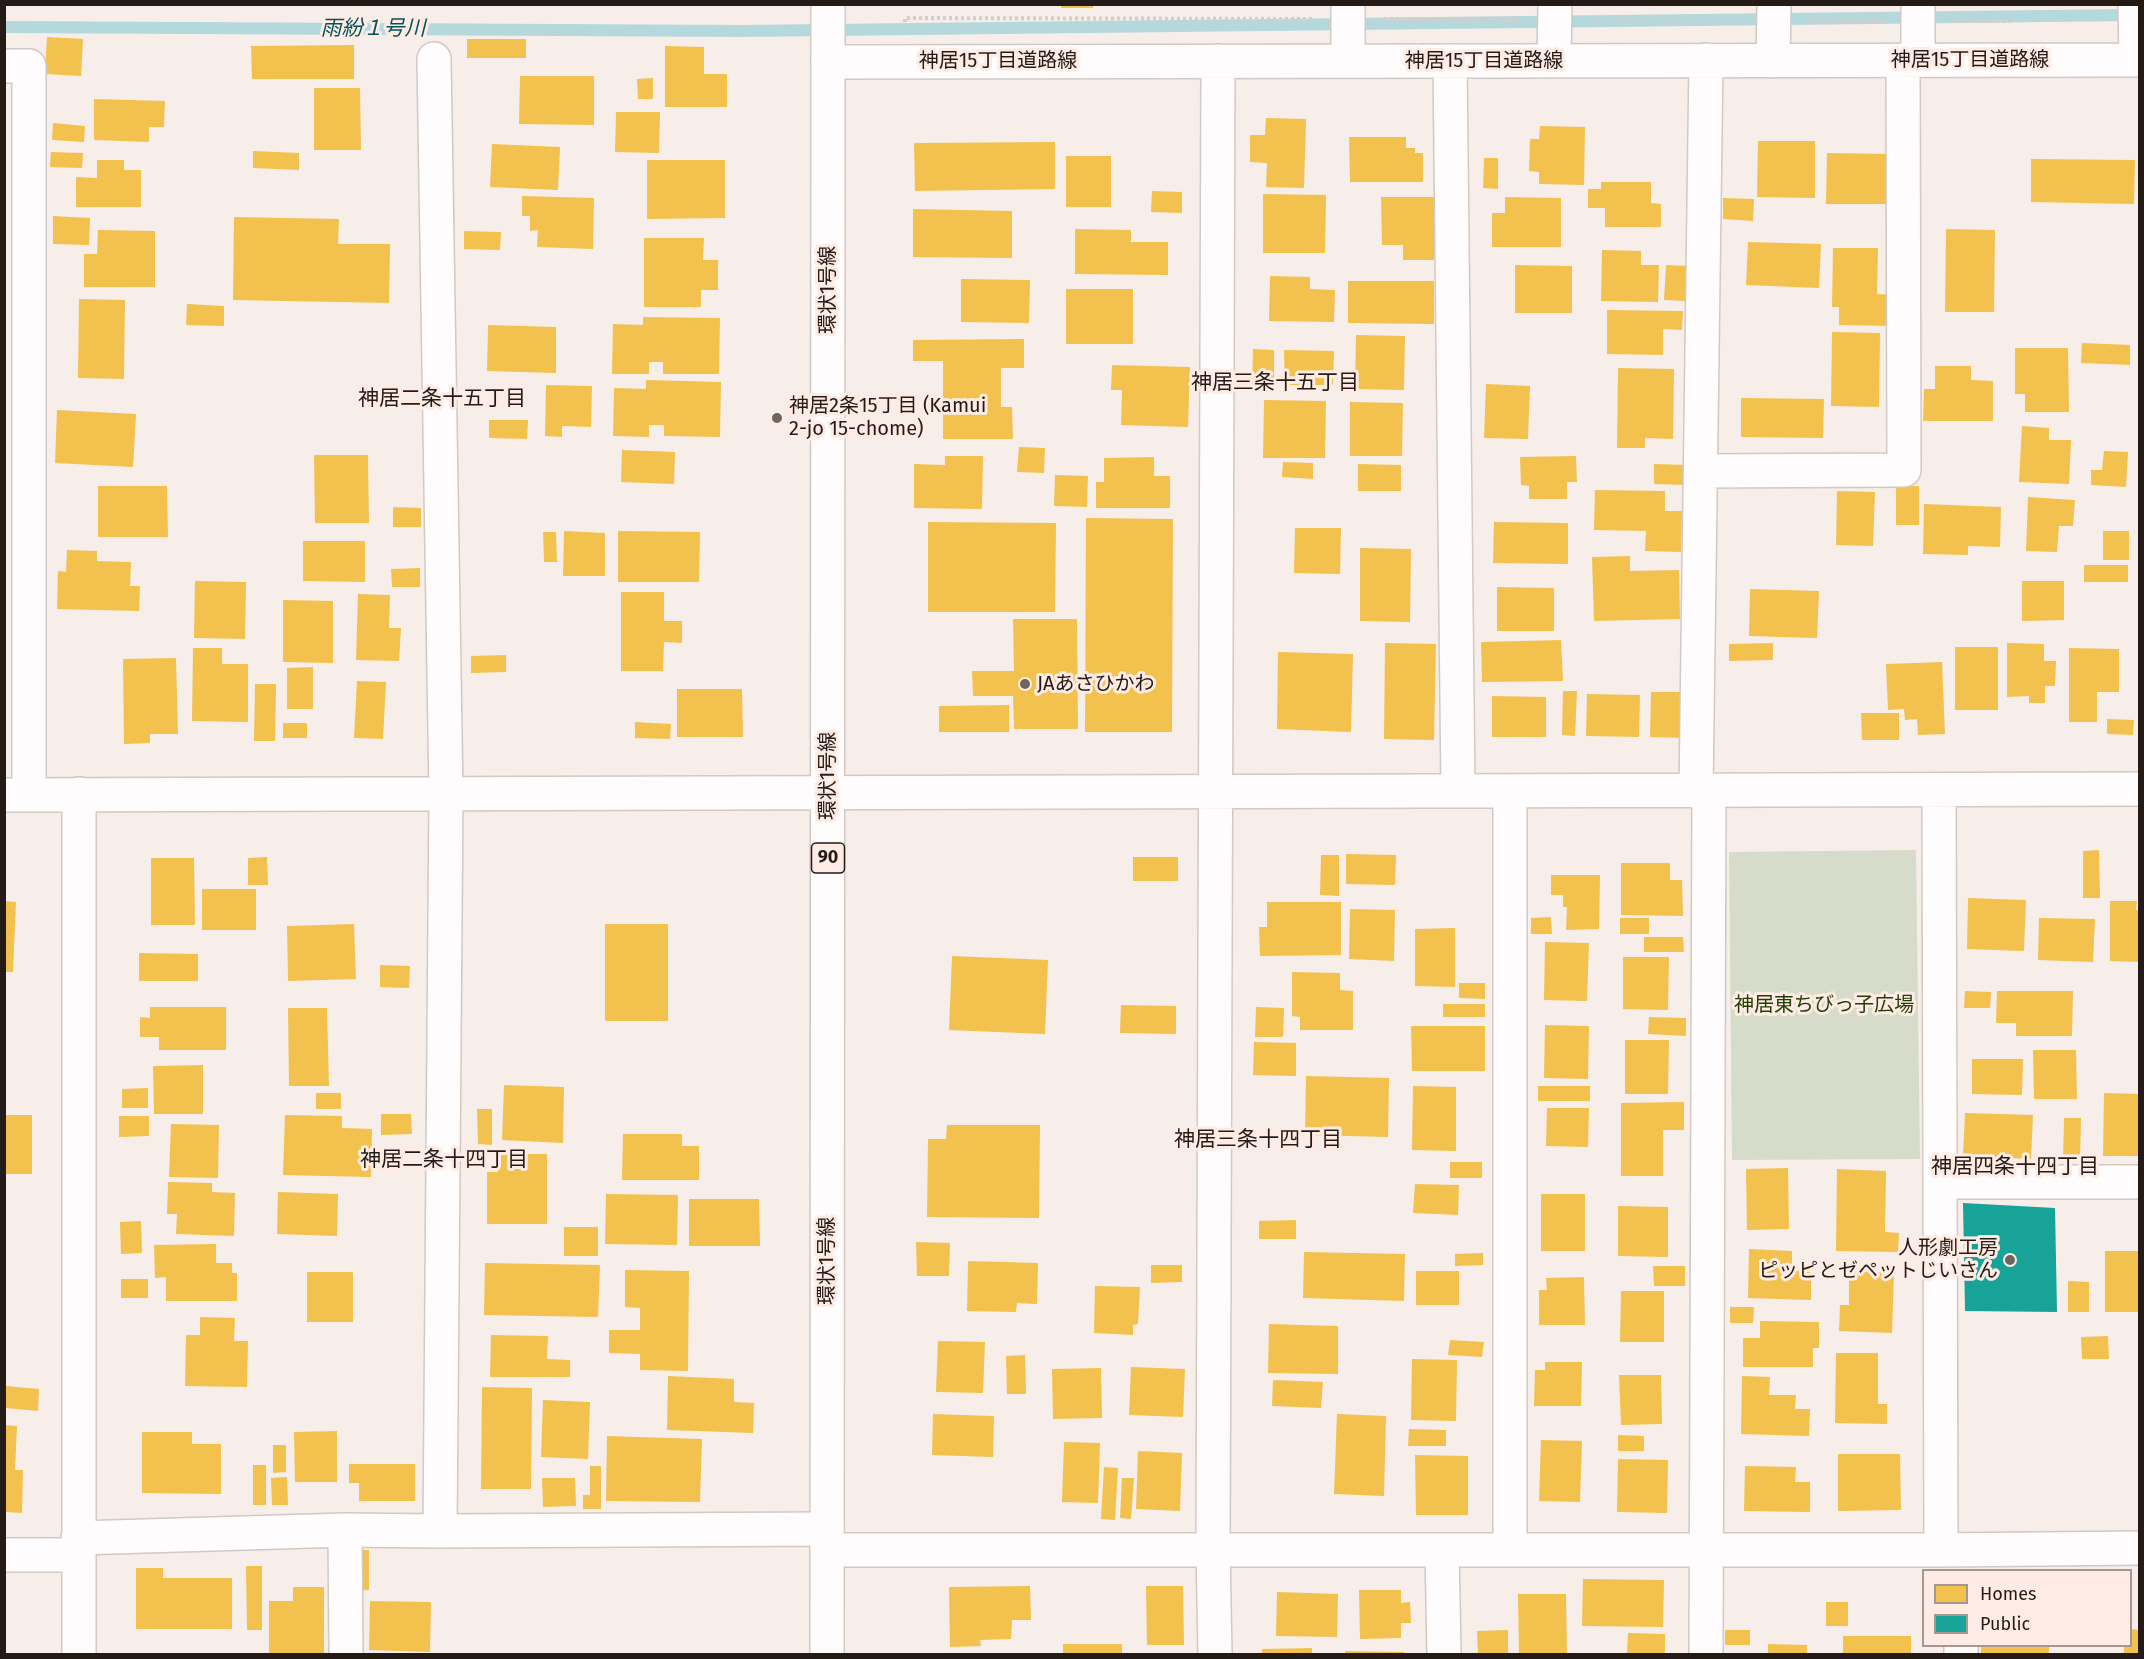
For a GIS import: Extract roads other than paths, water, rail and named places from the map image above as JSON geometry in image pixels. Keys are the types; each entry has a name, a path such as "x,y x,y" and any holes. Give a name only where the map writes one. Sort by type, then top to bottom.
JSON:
{"street":[{"name":"環状1号線","path":"826,1654 828,4"},
{"path":"1348,4 1348,61"},
{"path":"1554,60 1555,4"},
{"path":"1773,61 1774,4"},
{"path":"1701,471 1904,470 1911,60 1917,4"},
{"path":"2135,4 2138,60"},
{"path":"434,59 446,794 440,1532"},
{"path":"1706,60 1701,471 1706,1654"},
{"name":"神居15丁目道路線","path":"828,62 2138,60"},
{"path":"1215,1654 1213,1550 1218,61"},
{"path":"1450,61 1458,791"},
{"path":"4,66 29,66 16,795 2139,789"},
{"path":"1939,790 1940,1182 1955,1557"},
{"path":"1510,791 1510,1550"},
{"path":"79,795 79,1654"},
{"path":"1940,1182 2139,1182"},
{"path":"345,1530 346,1654"},
{"path":"4,1555 79,1547 345,1530 1213,1550 1706,1550 1955,1557 2139,1548"},
{"path":"1442,1551 1444,1654"}],"waterway":[{"name":"雨紛１号川","path":"4,27 742,31 2133,15"}],"place":[{"name":"神居2条15丁目 (Kamui 2-jo 15-chome)","path":"777,418"},
{"name":"JAあさひかわ","path":"1025,684"},
{"name":"人形劇工房 ピッピとゼペットじいさん","path":"2010,1260"}],"district":[{"name":"神居三条十五丁目","path":"1275,383"},
{"name":"神居二条十五丁目","path":"442,399"},
{"name":"神居三条十四丁目","path":"1258,1140"},
{"name":"神居二条十四丁目","path":"444,1160"},
{"name":"神居四条十四丁目","path":"2015,1167"}],"park label":[{"name":"神居東ちびっ子広場","path":"1824,1005"}]}
